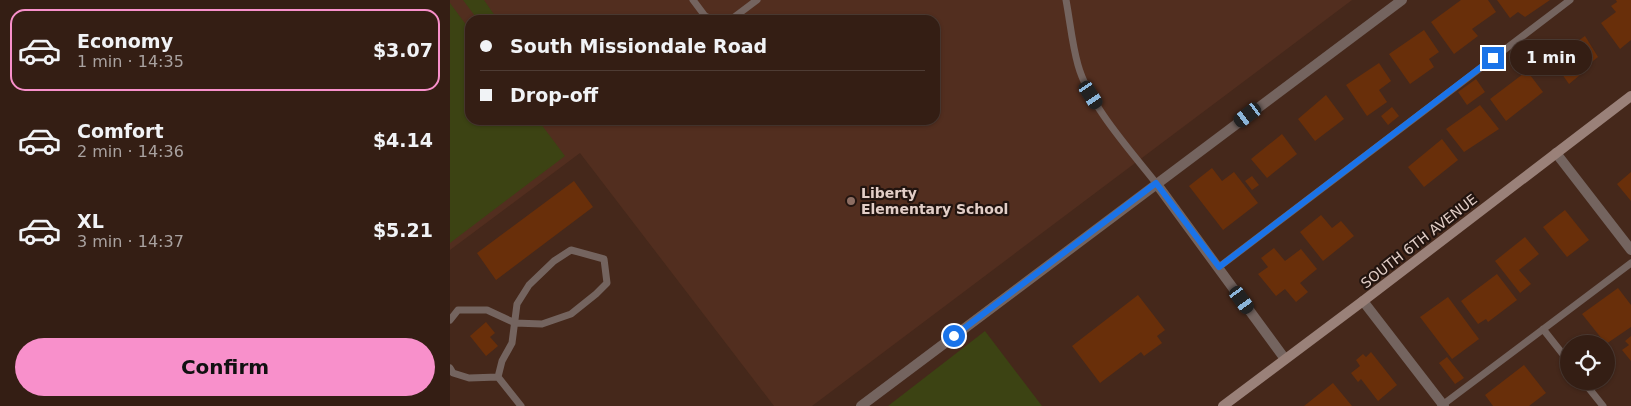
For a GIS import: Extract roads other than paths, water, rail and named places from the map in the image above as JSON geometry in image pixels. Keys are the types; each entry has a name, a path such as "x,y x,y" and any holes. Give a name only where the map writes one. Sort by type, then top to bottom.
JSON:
{"street":[{"path":"861,406 1402,0"},
{"name":"SOUTH 6TH AVENUE","path":"1223,406 1631,96"},
{"path":"1556,153 1631,250"},
{"path":"1156,183 1285,358"},
{"path":"1363,301 1442,406"}],"lane":[{"path":"693,0 704,15"},
{"path":"737,15 757,0"},
{"path":"1066,0 1078,66 1091,95 1108,122 1156,183"},
{"path":"1219,267 1570,0"},
{"path":"450,320 458,310 487,310 515,323 542,324 571,314 607,283 604,259 572,250 554,261 529,285 517,304 515,323 512,343 502,361 498,377"},
{"path":"1442,406 1631,262"},
{"path":"1543,329 1560,351"},
{"path":"450,368 453,373 469,378 498,377"},
{"path":"498,377 522,406"},
{"path":"1590,390 1602,406"}],"place":[{"name":"Liberty Elementary School","path":"851,201"}]}
